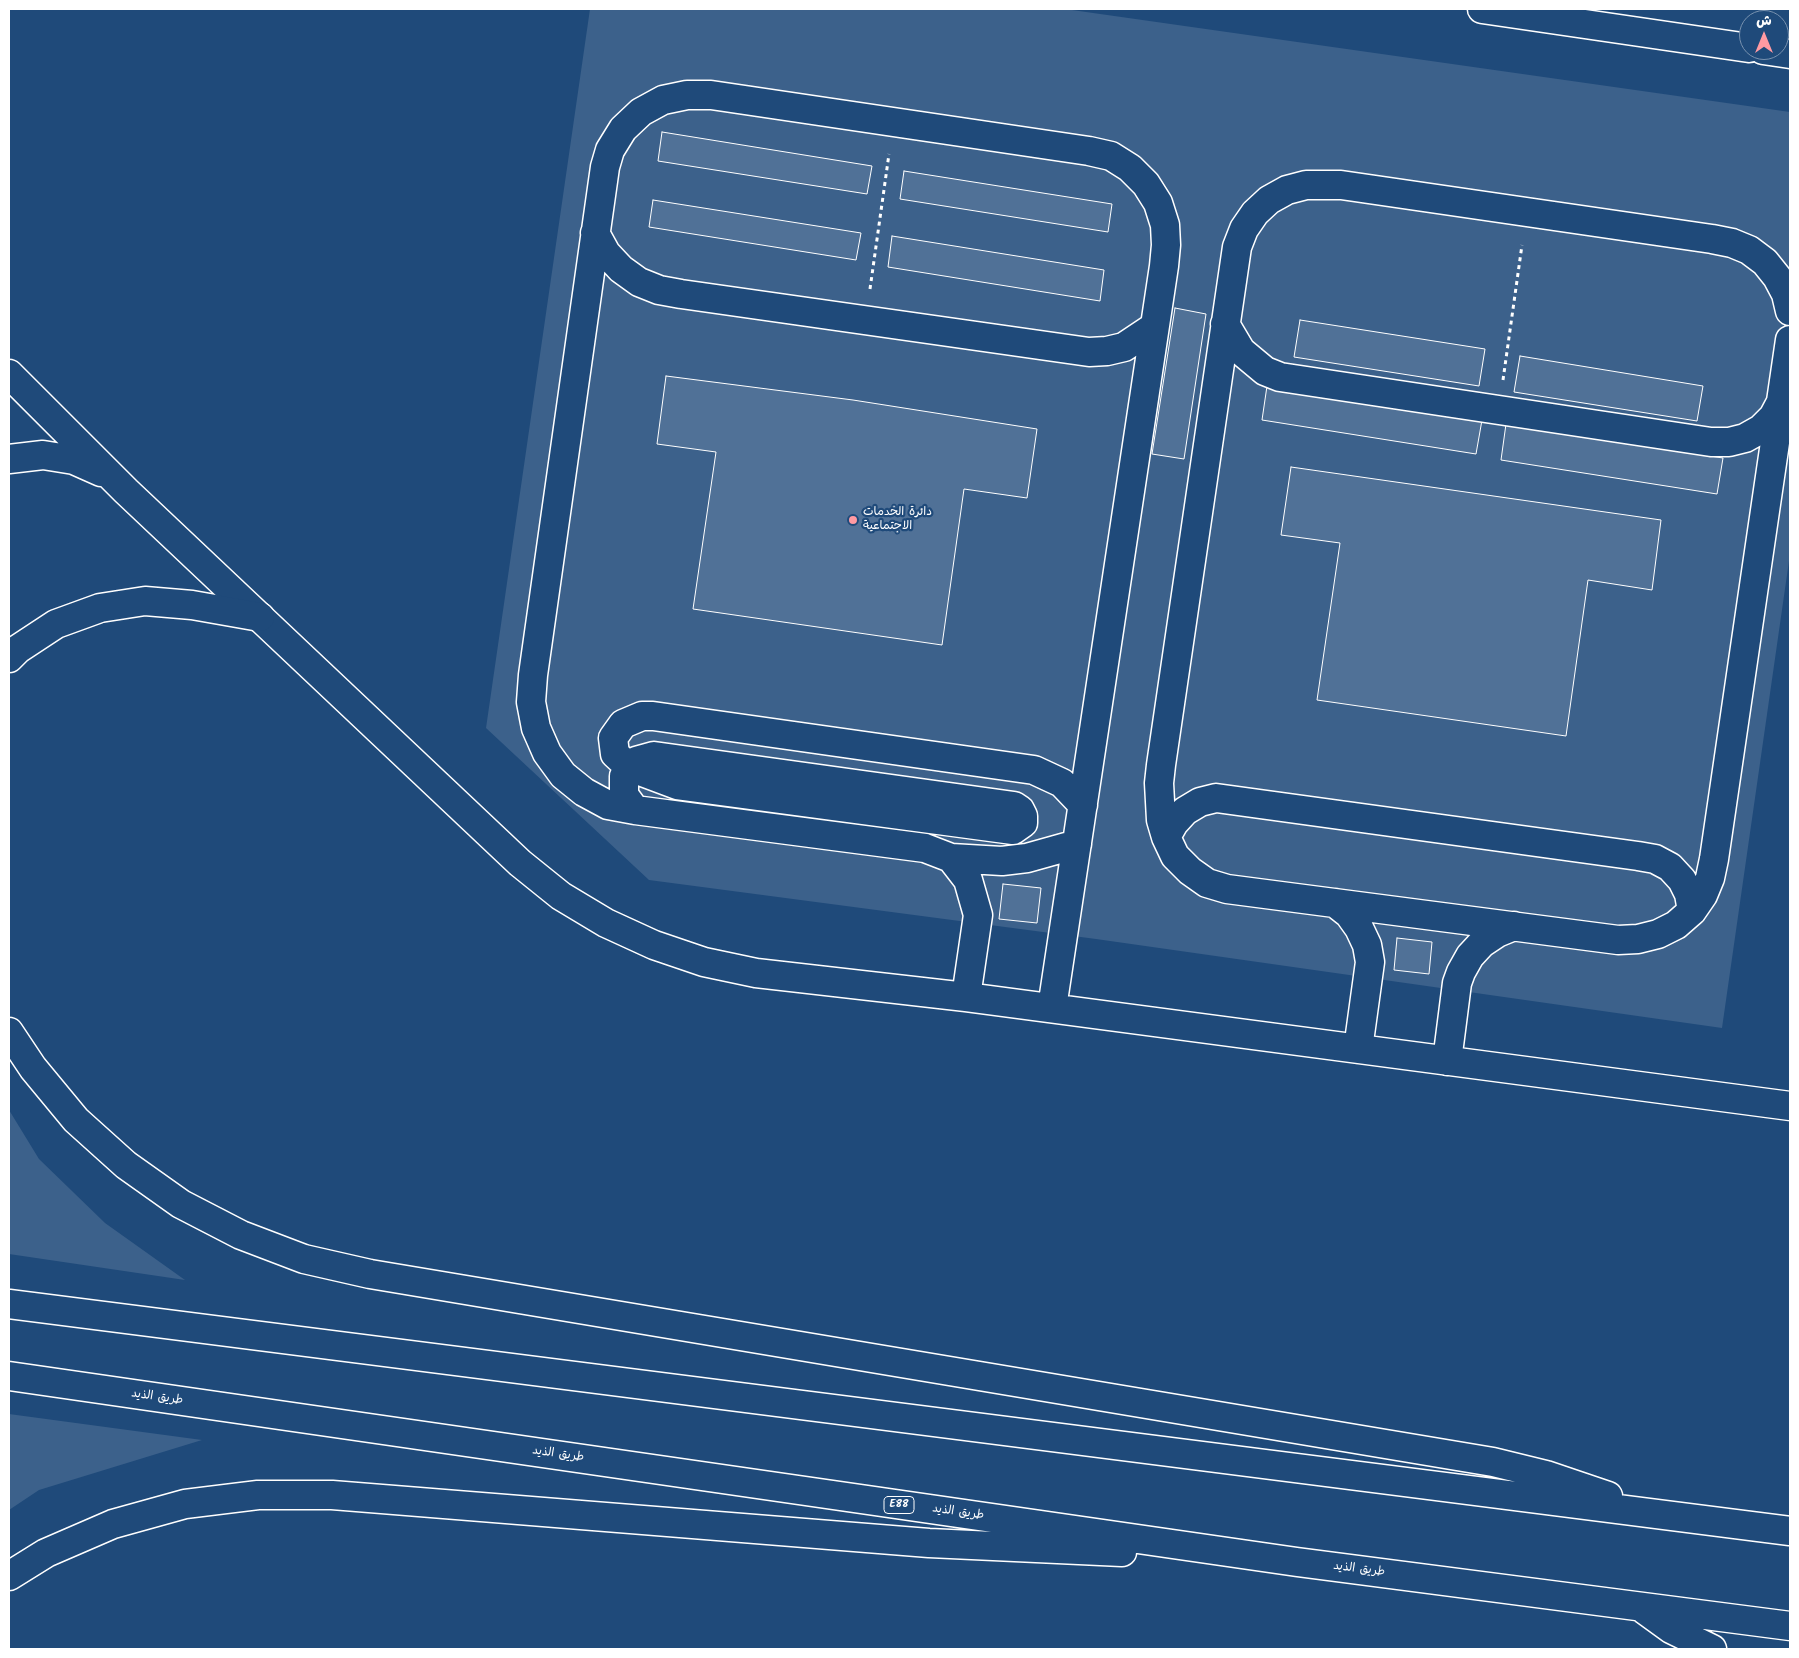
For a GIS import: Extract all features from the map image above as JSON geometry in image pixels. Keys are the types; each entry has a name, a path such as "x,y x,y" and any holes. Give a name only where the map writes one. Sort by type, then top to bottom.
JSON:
{"main road":[{"path":"1482,9 1739,47"},
{"path":"1052,1008 1083,805 1166,245 1165,225 1158,203 1146,184 1130,168 1111,156 1089,151 711,95 687,95 663,100 641,112 623,129 610,150 602,184 531,702 536,728 547,753 563,775 584,792 608,805 635,810 925,848 950,858 976,861 1010,860 1053,853 1077,844"},
{"path":"1790,311 1786,294 1777,277 1765,262 1749,250 1732,243 1341,185 1306,185 1287,190 1262,206 1244,229 1237,247 1160,774 1159,802 1166,837 1175,856 1190,871 1207,882 1227,889 1618,940 1638,939 1658,934 1676,925 1692,911 1703,895 1710,878 1714,859 1790,340"},
{"path":"595,234 606,253 621,269 639,282 659,290 1089,352 1106,351 1124,346 1154,327"},
{"path":"1225,324 1241,351 1265,371 1280,377 1711,442 1729,442 1746,438 1761,429 1773,417 1781,402"},
{"path":"9,374 126,491 520,863 561,896 606,923 654,945 721,966 756,973 1052,1008 1790,1106"},
{"path":"9,459 43,455 74,460 102,472 126,491"},
{"path":"9,658 18,649 56,624 100,608 145,601 192,605 260,617"},
{"path":"635,810 624,795 622,785 624,776 629,767 645,757 654,756 1014,806 1024,816 1023,823 1013,830 695,788 659,780 629,767 614,754 612,746 617,732 623,724 642,716 664,716 1034,770 1062,783 1083,805"},
{"path":"1166,837 1174,823 1185,811 1200,802 1216,798 1638,856 1655,859 1670,867 1685,887 1692,911"},
{"path":"950,858 968,880 978,915 966,997"},
{"path":"1335,903 1349,914 1360,928 1367,945 1370,962 1358,1049"},
{"path":"1447,1061 1457,983 1461,972 1470,956 1482,943 1497,933 1514,926"},
{"path":"9,1032 32,1068 76,1120 126,1165 190,1208 241,1234 304,1259 370,1274 1493,1462 1546,1475 1598,1492 1649,1513"},
{"path":"9,1304 1790,1531"},
{"name":"طريق الذيد","path":"9,1376 1297,1562 1790,1626"},
{"path":"9,1576 46,1553 114,1524 185,1504 258,1495 332,1495 929,1543 1297,1562"},
{"path":"1638,1606 1672,1629 1712,1649"}],"path":[{"path":"866,319 893,122"},
{"path":"1499,410 1526,212"}],"shaded area":[{"path":"590,9 1065,9 1790,112 1790,554 1722,1028 1096,939 649,880 486,728"},
{"path":"9,1110 39,1159 105,1223 185,1280 9,1254"},
{"path":"9,1414 202,1440 39,1490 9,1510"}],"building":[{"path":"662,132 872,166 867,194 658,161"},
{"path":"904,171 1112,204 1108,232 900,199"},
{"path":"653,200 861,233 856,260 649,227"},
{"path":"892,236 1104,270 1100,301 888,267"},
{"path":"1175,308 1206,314 1184,459 1152,454"},
{"path":"1300,320 1485,349 1479,386 1294,357"},
{"path":"1520,356 1703,386 1697,421 1514,392"},
{"path":"666,376 853,400 1037,429 1027,498 964,489 942,645 693,609 716,452 657,444"},
{"path":"1267,386 1482,420 1476,454 1262,420"},
{"path":"1506,424 1723,458 1717,494 1501,460"},
{"path":"1291,467 1661,520 1652,590 1588,580 1566,736 1317,700 1340,543 1281,535"},
{"path":"1003,884 1041,888 1037,923 999,919"},
{"path":"1397,938 1432,942 1429,974 1394,970"}],"place":[{"name":"دائرة الخدمات الاجتماعية","path":"853,520"}]}
